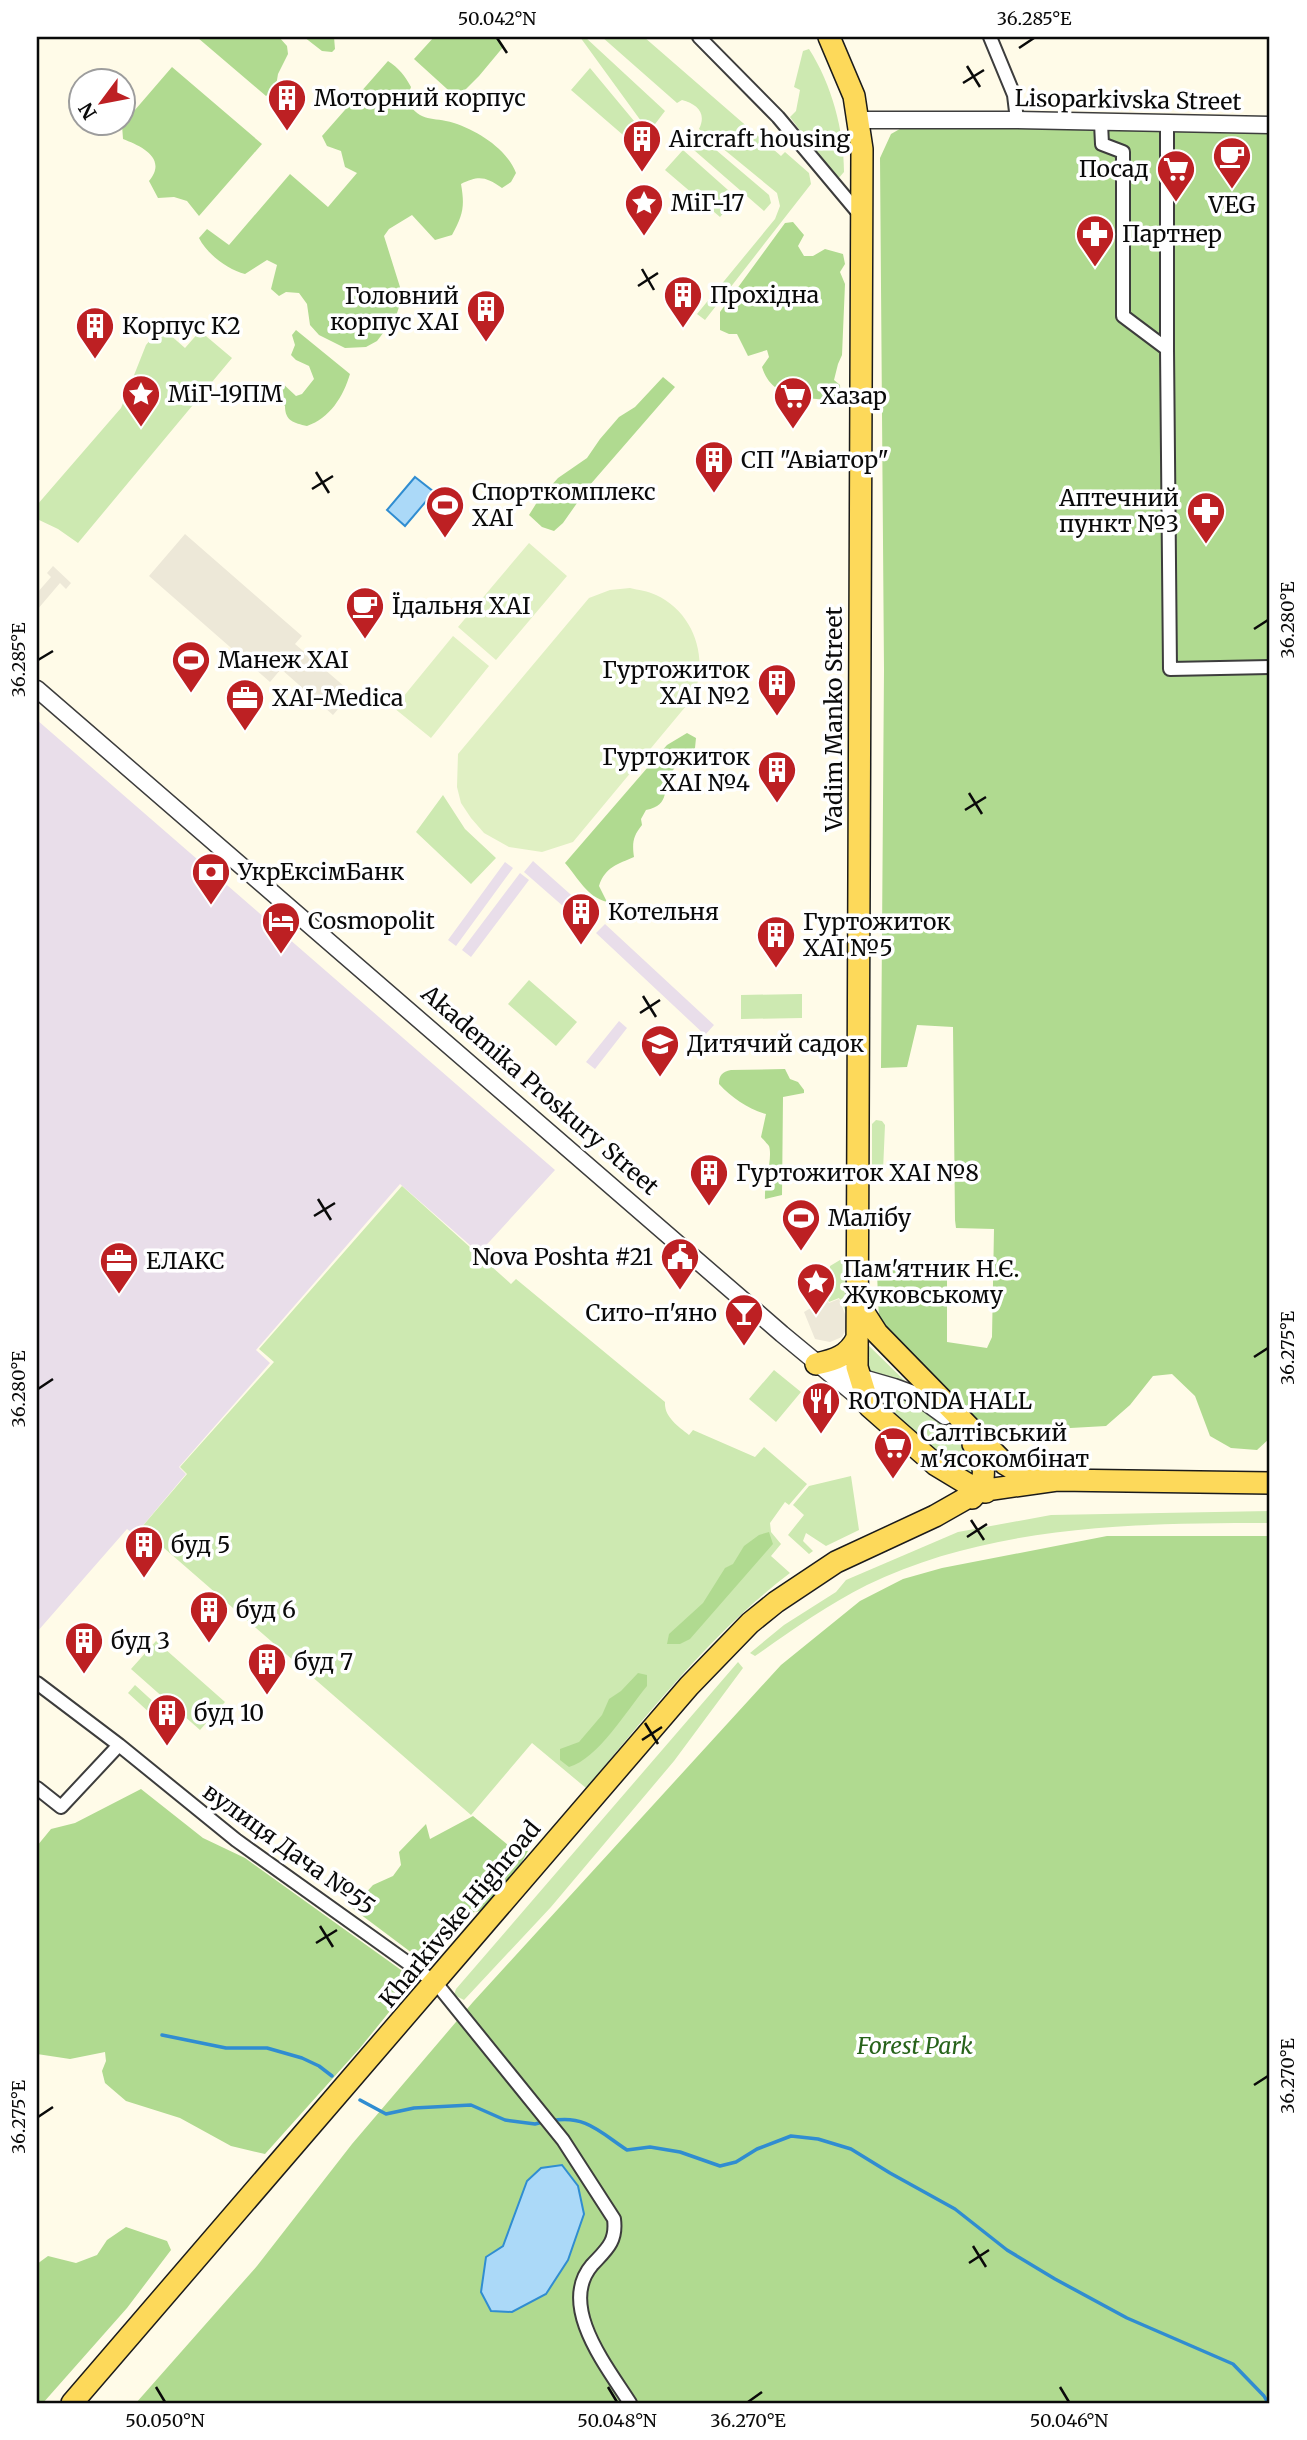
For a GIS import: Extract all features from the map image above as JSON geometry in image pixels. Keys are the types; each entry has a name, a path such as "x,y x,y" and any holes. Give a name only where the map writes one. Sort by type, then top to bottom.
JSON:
{"main road":[{"name":"Vadim Manko Street","path":"829,37 854,96 862,149 857,1338 860,1377 869,1406"},
{"path":"859,1305 864,1323 873,1339 973,1444 1010,1468 1057,1479"},
{"path":"859,1305 886,1343 1010,1468"},
{"path":"816,1364 842,1357 853,1347 857,1338"},
{"name":"Akademika Proskury Street","path":"869,1406 936,1465 979,1491 1025,1496"},
{"path":"973,1444 984,1461 979,1491"},
{"path":"936,1465 941,1480 942,1514"},
{"name":"Kharkivske Highroad","path":"72,2403 689,1686 750,1623 776,1602 836,1562 942,1514 979,1491 1057,1479 1270,1483"},
{"name":"Kharkivske Highroad","path":"942,1514 1025,1496 1133,1481"}],"street":[{"path":"699,37 778,117 862,216"},
{"path":"990,37 1014,95 1017,120"},
{"name":"Lisoparkivska Street","path":"859,120 1270,125"},
{"path":"1101,123 1102,144 1123,152 1123,316 1167,349"},
{"path":"1167,124 1170,669 1270,667"},
{"name":"Akademika Proskury Street","path":"37,689 816,1364 869,1406"},
{"path":"816,1364 916,1395 944,1416"},
{"name":"вулиця Дача №55","path":"37,1677 236,1840 436,1983 548,2120 614,2219 616,2228 613,2243 591,2266 583,2280 580,2306 590,2337 630,2403"},
{"path":"37,1788 61,1807 119,1745"}],"shaded area":[{"path":"185,534 302,636 295,644 352,693 333,715 281,669 270,682 149,576"},
{"path":"53,566 71,583 66,589 60,583 37,610 37,593 51,577 47,573"},
{"path":"37,720 555,1170 479,1253 400,1184 256,1350 270,1363 179,1467 186,1474 135,1535 127,1529 37,1632"},
{"path":"533,861 597,918 588,928 524,872"},
{"path":"505,862 513,868 456,946 448,940"},
{"path":"520,873 529,880 471,957 462,950"},
{"path":"605,924 714,1025 705,1035 596,933"},
{"path":"619,1021 627,1028 595,1069 586,1062"},
{"path":"813,1273 829,1303 839,1299 849,1324 842,1337 830,1342 815,1339 804,1312 814,1306 801,1279"}],"green space":[{"path":"199,37 279,37 287,46 288,54 278,74 276,86 266,96"},
{"path":"304,37 334,37 335,49 332,52 322,51"},
{"path":"434,37 498,37 504,46 457,98 414,59"},
{"path":"580,37 585,37 665,111 649,132"},
{"path":"602,37 644,37 781,156 785,152 809,173 811,184 705,320 697,314 775,219 780,206 777,193 699,129 702,118 696,107 682,100 677,103"},
{"path":"809,49 830,93 839,124 844,172 837,180 790,117 796,111 800,90 794,87 803,51"},
{"path":"388,61 401,72 411,87 406,101 417,113 454,123 482,136 506,156 516,173 511,182 502,188 482,178 461,184 462,211 452,235 435,240 412,215 389,229 384,236 400,287 400,304 396,316 377,341 366,347 345,348 319,335 310,325 307,304 299,293 286,292 279,296 271,289 277,265 267,260 245,274 238,272 213,255 199,238 207,229 229,245 290,174 328,207 357,173 345,167 341,151 327,146 322,136"},
{"path":"172,67 262,144 199,216 187,201 174,197 158,198 149,181 154,173 154,159 144,149 123,139 123,136 136,136 136,109"},
{"path":"590,68 644,133 639,140 635,136 630,141 571,90"},
{"path":"905,126 1270,129 1270,1438 1257,1450 1231,1448 1210,1436 1195,1396 1172,1374 1153,1376 1130,1405 1106,1426 1035,1430 985,1427 879,1320 877,1273 882,1267 943,1268 947,1276 947,1342 987,1348 992,1337 994,1229 956,1228 953,1027 917,1025 907,1067 881,1068 884,670 880,158 891,134"},
{"path":"696,133 769,195 771,203 764,211 687,144"},
{"path":"683,150 737,198 720,217 665,170"},
{"path":"793,222 804,235 798,246 804,256 813,256 825,249 843,254 845,264 840,272 845,284 842,355 834,380 840,385 841,403 794,396 775,387 767,379 762,367 769,357 767,350 748,356 737,334 720,330 720,312 785,223"},
{"path":"161,327 185,348 200,331 232,358 78,543 37,519 37,505 121,408 146,345"},
{"path":"296,330 350,374 344,391 334,406 322,418 307,426 289,418 285,406 272,392 272,385 281,382 296,396 302,394 314,379 309,366 291,355 295,345 292,335"},
{"path":"663,377 675,387 589,486 563,523 554,531 542,527 529,515 539,499 558,478 587,458 619,417 635,407"},
{"path":"529,543 567,576 496,660 458,627"},
{"path":"630,588 653,594 668,602 686,620 699,655 700,668 694,691 686,706 573,842 542,852 509,847 484,833 461,803 457,787 458,754 589,598 610,590"},
{"path":"453,636 489,666 431,738 394,708"},
{"path":"687,733 696,738 695,748 672,772 663,800 654,808 646,810 634,840 634,857 605,874 599,886 607,902 594,896 565,863 667,745"},
{"path":"443,795 465,829 496,858 471,884 416,832"},
{"path":"529,980 577,1022 556,1046 508,1004"},
{"path":"802,994 802,1018 741,1019 741,995"},
{"path":"785,1069 790,1079 798,1082 804,1093 783,1097 782,1195 765,1199 770,1151 761,1137 766,1114 735,1098 719,1081 722,1074 731,1070"},
{"path":"876,1120 885,1125 883,1171 879,1174 872,1170 872,1124"},
{"path":"402,1186 511,1284 516,1279 665,1402 669,1417 689,1435 693,1430 755,1457 764,1447 807,1484 789,1505 785,1502 770,1523 771,1532 781,1544 771,1556 790,1573 761,1596 708,1647 586,1788 532,1743 471,1815 141,1528 187,1474 180,1467 274,1362 259,1349"},
{"path":"840,1260 850,1260 847,1314 839,1298 829,1302 826,1296 830,1266"},
{"path":"866,1343 905,1381 905,1383 867,1370"},
{"path":"774,1370 801,1392 776,1422 749,1399"},
{"path":"876,1387 915,1404 935,1417 973,1454 979,1475 937,1451 893,1411"},
{"path":"851,1476 859,1530 826,1546 806,1533 803,1541 813,1551 809,1554 788,1535 804,1515 793,1505 809,1486"},
{"path":"1270,1511 1270,1523 1116,1527 1014,1539 963,1550 914,1565 867,1585 823,1610 755,1656 750,1653 784,1625 836,1592 846,1580 958,1532 1051,1515"},
{"path":"769,1532 773,1544 690,1639 680,1644 667,1644 669,1634 703,1603 725,1568 733,1564 744,1546 759,1535"},
{"name":"Forest Park","path":"1107,1536 1270,1536 1270,2403 136,2403 257,2266 352,2144 473,2002 781,1665 860,1601 903,1579 942,1568"},
{"path":"156,1641 225,1702 200,1730 131,1669"},
{"path":"738,1662 743,1668 674,1761 551,1907 464,2000 454,1995 456,1989"},
{"path":"638,1673 647,1675 647,1686 601,1744 580,1762 569,1767 560,1760 560,1749 579,1742 602,1715 609,1699"},
{"path":"135,1685 158,1706 151,1714 128,1693"},
{"path":"141,1789 203,1838 245,1858 415,1980 360,2048 265,2154 231,2146 180,2118 126,2101 105,2083 102,2071 106,2061 105,2052 70,2059 37,2054 37,1846 51,1829 75,1823"},
{"path":"473,1816 508,1845 518,1845 528,1851 518,1869 480,1911 470,1913 435,1948 427,1952 412,1953 352,1908 373,1885 393,1876 401,1865 399,1852 426,1824 430,1839"},
{"path":"126,2227 167,2241 171,2250 127,2308 43,2403 37,2403 37,2264 48,2256 76,2263 97,2255 107,2240"}],"water":[{"path":"415,477 434,492 405,526 387,510"},
{"path":"562,2165 578,2186 584,2214 568,2260 546,2294 512,2312 491,2311 481,2292 486,2257 503,2246 527,2181 541,2168"}],"waterway":[{"path":"162,2035 226,2048 267,2048 302,2058 332,2076"},
{"path":"360,2100 386,2114 414,2108 471,2105 505,2120 535,2124 543,2122"},
{"path":"551,2121 574,2120 592,2126 627,2150 650,2147 680,2152 720,2166 736,2162 757,2149 791,2136 818,2139 851,2149 955,2209 1007,2250 1055,2279 1127,2318 1233,2364 1268,2403"}],"place":[{"name":"Моторний корпус","path":"287,132"},
{"name":"Aircraft housing","path":"642,173"},
{"name":"VEG","path":"1232,190"},
{"name":"Посад","path":"1176,203"},
{"name":"МіГ-17","path":"644,237"},
{"name":"Партнер","path":"1095,268"},
{"name":"Прохідна","path":"683,329"},
{"name":"Головний корпус ХАІ","path":"486,343"},
{"name":"Корпус К2","path":"95,360"},
{"name":"МіГ-19ПМ","path":"141,428"},
{"name":"Хазар","path":"793,430"},
{"name":"СП \"Авіатор\"","path":"714,494"},
{"name":"Спорткомплекс ХАІ","path":"445,539"},
{"name":"Аптечний пункт №3","path":"1206,545"},
{"name":"Їдальня ХАІ","path":"365,640"},
{"name":"Манеж ХАІ","path":"191,694"},
{"name":"Гуртожиток ХАІ №2","path":"777,717"},
{"name":"XAI-Medica","path":"245,732"},
{"name":"Гуртожиток ХАІ №4","path":"777,804"},
{"name":"УкрЕксімБанк","path":"211,906"},
{"name":"Котельня","path":"581,946"},
{"name":"Cosmopolit","path":"281,955"},
{"name":"Гуртожиток ХАІ №5","path":"776,969"},
{"name":"Дитячий садок","path":"660,1078"},
{"name":"Гуртожиток ХАІ №8","path":"709,1207"},
{"name":"Малібу","path":"801,1252"},
{"name":"Nova Poshta #21","path":"680,1291"},
{"name":"ЕЛАКС","path":"119,1295"},
{"name":"Пам'ятник Н.Є. Жуковському","path":"816,1316"},
{"name":"Сито-п'яно","path":"744,1347"},
{"name":"ROTONDA HALL","path":"821,1435"},
{"name":"Салтівський м'ясокомбінат","path":"893,1480"},
{"name":"буд 5","path":"144,1579"},
{"name":"буд 6","path":"209,1644"},
{"name":"буд 3","path":"84,1675"},
{"name":"буд 7","path":"267,1696"},
{"name":"буд 10","path":"167,1747"}]}
